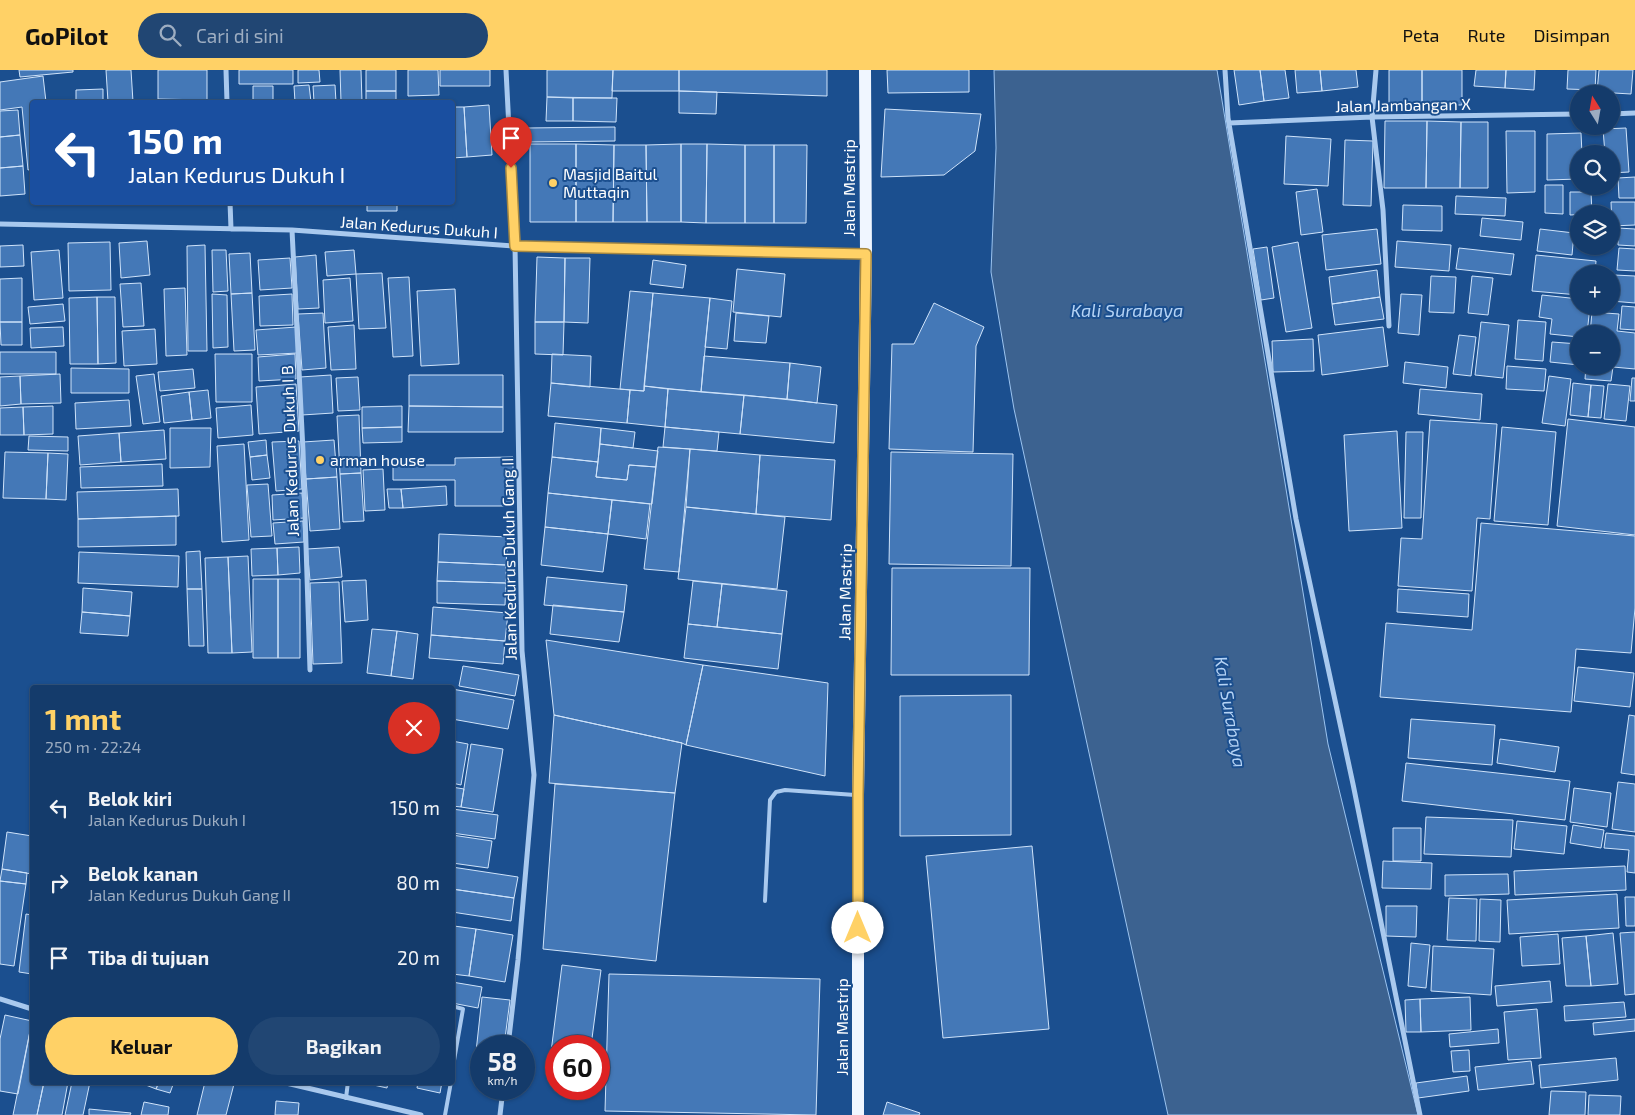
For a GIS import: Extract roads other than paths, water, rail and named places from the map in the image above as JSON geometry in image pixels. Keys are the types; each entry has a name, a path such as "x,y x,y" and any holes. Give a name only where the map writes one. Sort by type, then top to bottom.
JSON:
{"main road":[{"name":"Jalan Mastrip","path":"858,1115 858,795 866,254 865,70"}],"street":[{"path":"226,70 227,100"},
{"name":"Jalan Kedurus Dukuh Gang II","path":"506,70 515,246 522,651 534,775 518,960 509,1035"},
{"path":"1225,70 1229,123 1296,519 1355,794 1420,1115"},
{"path":"1376,70 1372,117 1383,210 1389,326"},
{"path":"1620,114 1635,113"},
{"name":"Jalan Jambangan X","path":"1229,123 1372,117 1570,114"},
{"path":"230,205 231,229"},
{"name":"Jalan Kedurus Dukuh I","path":"0,224 292,230 515,246 866,254"},
{"name":"Jalan Kedurus Dukuh I B","path":"292,230 303,442 310,670"},
{"path":"0,999 30,1008"},
{"path":"294,1085 421,1115"},
{"path":"500,1115 502,1100"}],"lane":[{"path":"765,901 770,800 776,792 784,790 858,795"},
{"path":"455,1007 464,1009 455,1056"},
{"path":"346,1098 348,1085"},
{"path":"445,1115 450,1085"}],"water":[{"name":"Kali Surabaya","path":"994,70 1217,70 1328,744 1418,1115 1168,1115 1014,409 991,272 996,148"}],"place":[{"name":"Masjid Baitul Muttaqin","path":"553,183"},
{"name":"arman house","path":"320,460"}]}
